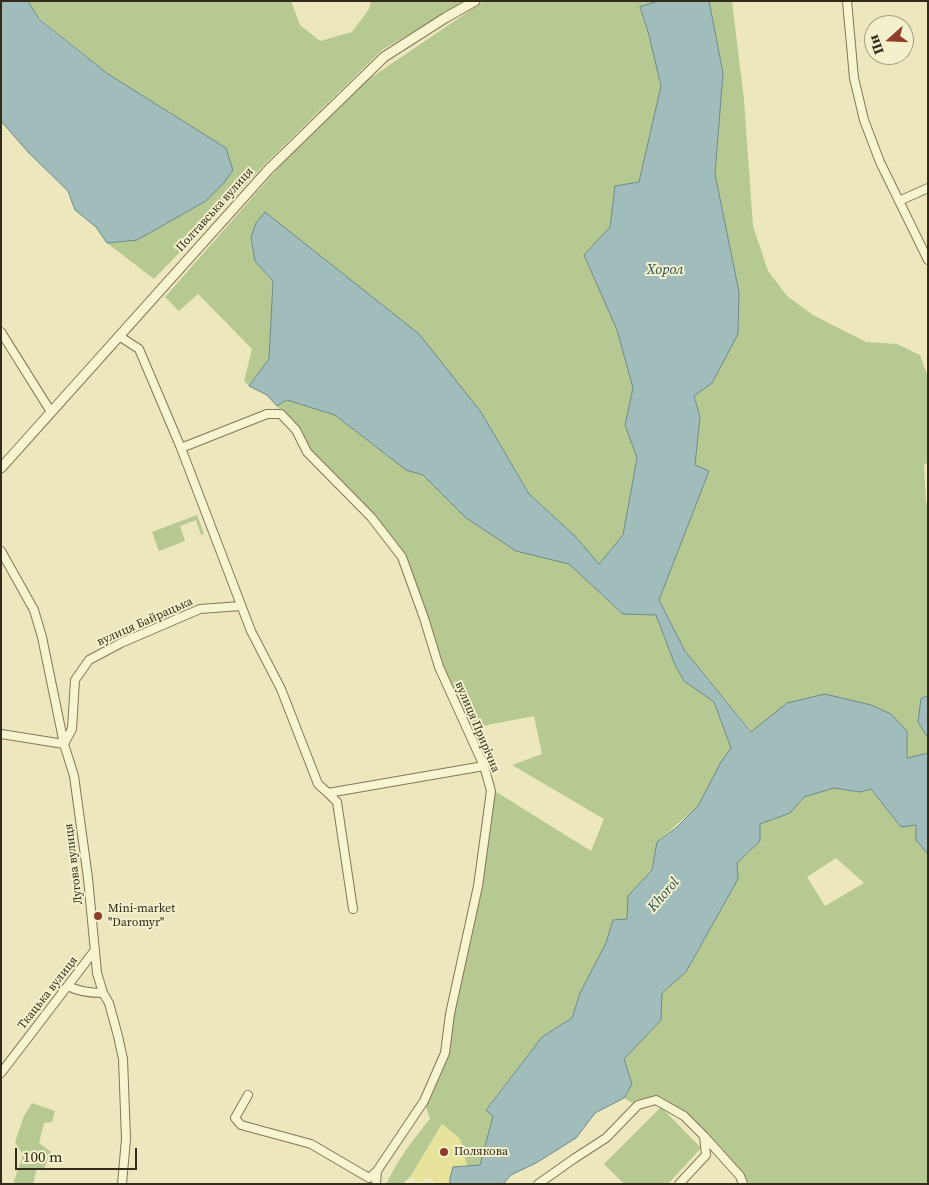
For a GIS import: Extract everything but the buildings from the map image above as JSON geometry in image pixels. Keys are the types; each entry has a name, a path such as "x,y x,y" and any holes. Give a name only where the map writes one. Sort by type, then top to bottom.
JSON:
{"street":[{"name":"Полтавська вулиця","path":"1,468 269,169 384,57 475,1"},
{"path":"847,1 854,78 864,120 880,162 928,260"},
{"path":"898,201 928,188"},
{"path":"1,332 50,412"},
{"path":"119,336 139,349 181,448 251,631 281,689 318,784 337,802 353,909"},
{"name":"вулиця Прирічна","path":"181,448 266,414 281,414 296,430 307,452 371,517 402,557 439,667 484,766 491,791 478,886 450,1014 445,1053 424,1101 377,1171 376,1184"},
{"name":"Лугова вулиця","path":"1,551 34,610 64,744 74,776 88,878 97,973 111,1011 123,1059 126,1139 122,1184"},
{"name":"вулиця Байрацька","path":"64,744 72,729 75,680 89,660 121,643 200,609 241,606"},
{"path":"1,734 64,744"},
{"path":"328,792 484,766"},
{"name":"Ткацька вулиця","path":"1,1073 95,950"},
{"path":"68,986 90,993 103,992"},
{"path":"248,1095 236,1118 241,1125 311,1144 367,1181 377,1171"},
{"path":"538,1184 606,1138 638,1105 656,1100 684,1116 740,1176 743,1184"},
{"path":"678,1184 706,1155 704,1136"}],"green space":[{"path":"28,1 291,1 300,25 320,41 352,32 369,9 371,1 466,1 382,50 267,162 154,279 107,243 137,240 206,201 226,148 108,74 39,18"},
{"path":"484,1 659,1 640,8 649,35 661,86 639,182 615,186 610,227 584,255 617,330 633,388 625,425 637,458 623,535 599,565 574,535 529,494 481,412 314,252 265,212 256,223 255,261 273,281 269,359 249,386 244,381 252,349 198,294 179,311 165,297 286,159 366,81"},
{"path":"709,1 732,1 744,100 753,226 768,271 787,296 813,315 866,342 897,344 920,355 928,377 928,463 924,464 926,502 928,503 928,696 921,699 918,722 928,738 928,753 907,758 787,703 752,732 685,651 659,599 709,471 695,465 700,417 694,396 712,383 739,292 715,174 723,73"},
{"path":"287,400 335,415 406,470 423,475 466,518 516,551 569,564 623,614 656,615 675,665 684,681 714,702 731,748 698,806 657,842 652,870 628,896 627,919 613,920 606,943 580,993 572,1018 542,1037 486,1109 493,1116 480,1165 467,1166 460,1139 442,1124 411,1176 403,1184 386,1184 406,1150 430,1119 424,1101 445,1053 478,886 491,791 498,793 591,851 604,819 512,765 542,754 534,716 467,729 439,667 402,557 371,517 307,452 277,406"},
{"path":"197,515 204,534 201,535 196,520 180,526 185,541 159,551 152,532"},
{"path":"834,788 860,792 871,789 901,827 916,825 917,840 928,854 928,1184 743,1184 684,1116 656,1100 634,1104 624,1098 632,1083 624,1059 661,1020 662,993 686,972 738,879 737,863 760,841 760,824 790,813 804,797","holes":["836,858 864,883 825,906 807,877"]},
{"path":"32,1103 55,1111 52,1122 44,1123 39,1143 51,1152 43,1171 37,1168 33,1184 13,1184 23,1155 15,1142 24,1116"},
{"path":"661,1107 701,1148 668,1184 624,1184 604,1164"}],"sand":[{"name":"Полякова","path":"442,1124 460,1139 467,1166 453,1168 450,1184 436,1184 427,1177 419,1183 411,1176"}],"water":[{"path":"1,1 28,1 39,19 108,74 226,148 233,170 224,183 206,201 137,240 107,243 96,227 75,210 68,191 29,153 1,121"},
{"name":"Хорол","path":"659,1 709,1 723,73 715,174 739,292 738,334 712,383 694,396 700,417 695,465 709,471 659,600 685,651 751,732 787,703 825,694 871,705 891,714 907,731 907,758 928,753 928,854 916,840 916,825 901,827 871,789 860,792 834,788 804,797 790,813 760,824 760,841 737,863 738,879 686,972 662,993 661,1020 624,1059 632,1084 624,1098 595,1113 576,1138 536,1163 511,1175 503,1184 450,1184 453,1167 480,1165 493,1116 486,1110 542,1037 572,1018 580,993 606,943 613,920 627,919 628,896 652,870 657,842 677,827 698,806 721,762 731,748 714,702 684,681 675,665 656,615 623,614 569,564 516,551 466,518 423,475 406,470 335,415 287,400 277,406 267,395 249,386 269,359 273,281 255,261 251,237 256,223 265,212 419,334 481,412 529,494 574,535 599,564 623,535 637,458 625,425 633,388 617,330 584,255 610,227 615,186 639,182 661,86 649,35 640,7"},
{"path":"928,696 928,738 918,722 921,699"}],"place":[{"name":"Mini-market \"Daromyr\"","path":"98,916"},
{"name":"Полякова","path":"444,1152"}],"water label":[{"name":"Khorol","path":"664,895"}]}
